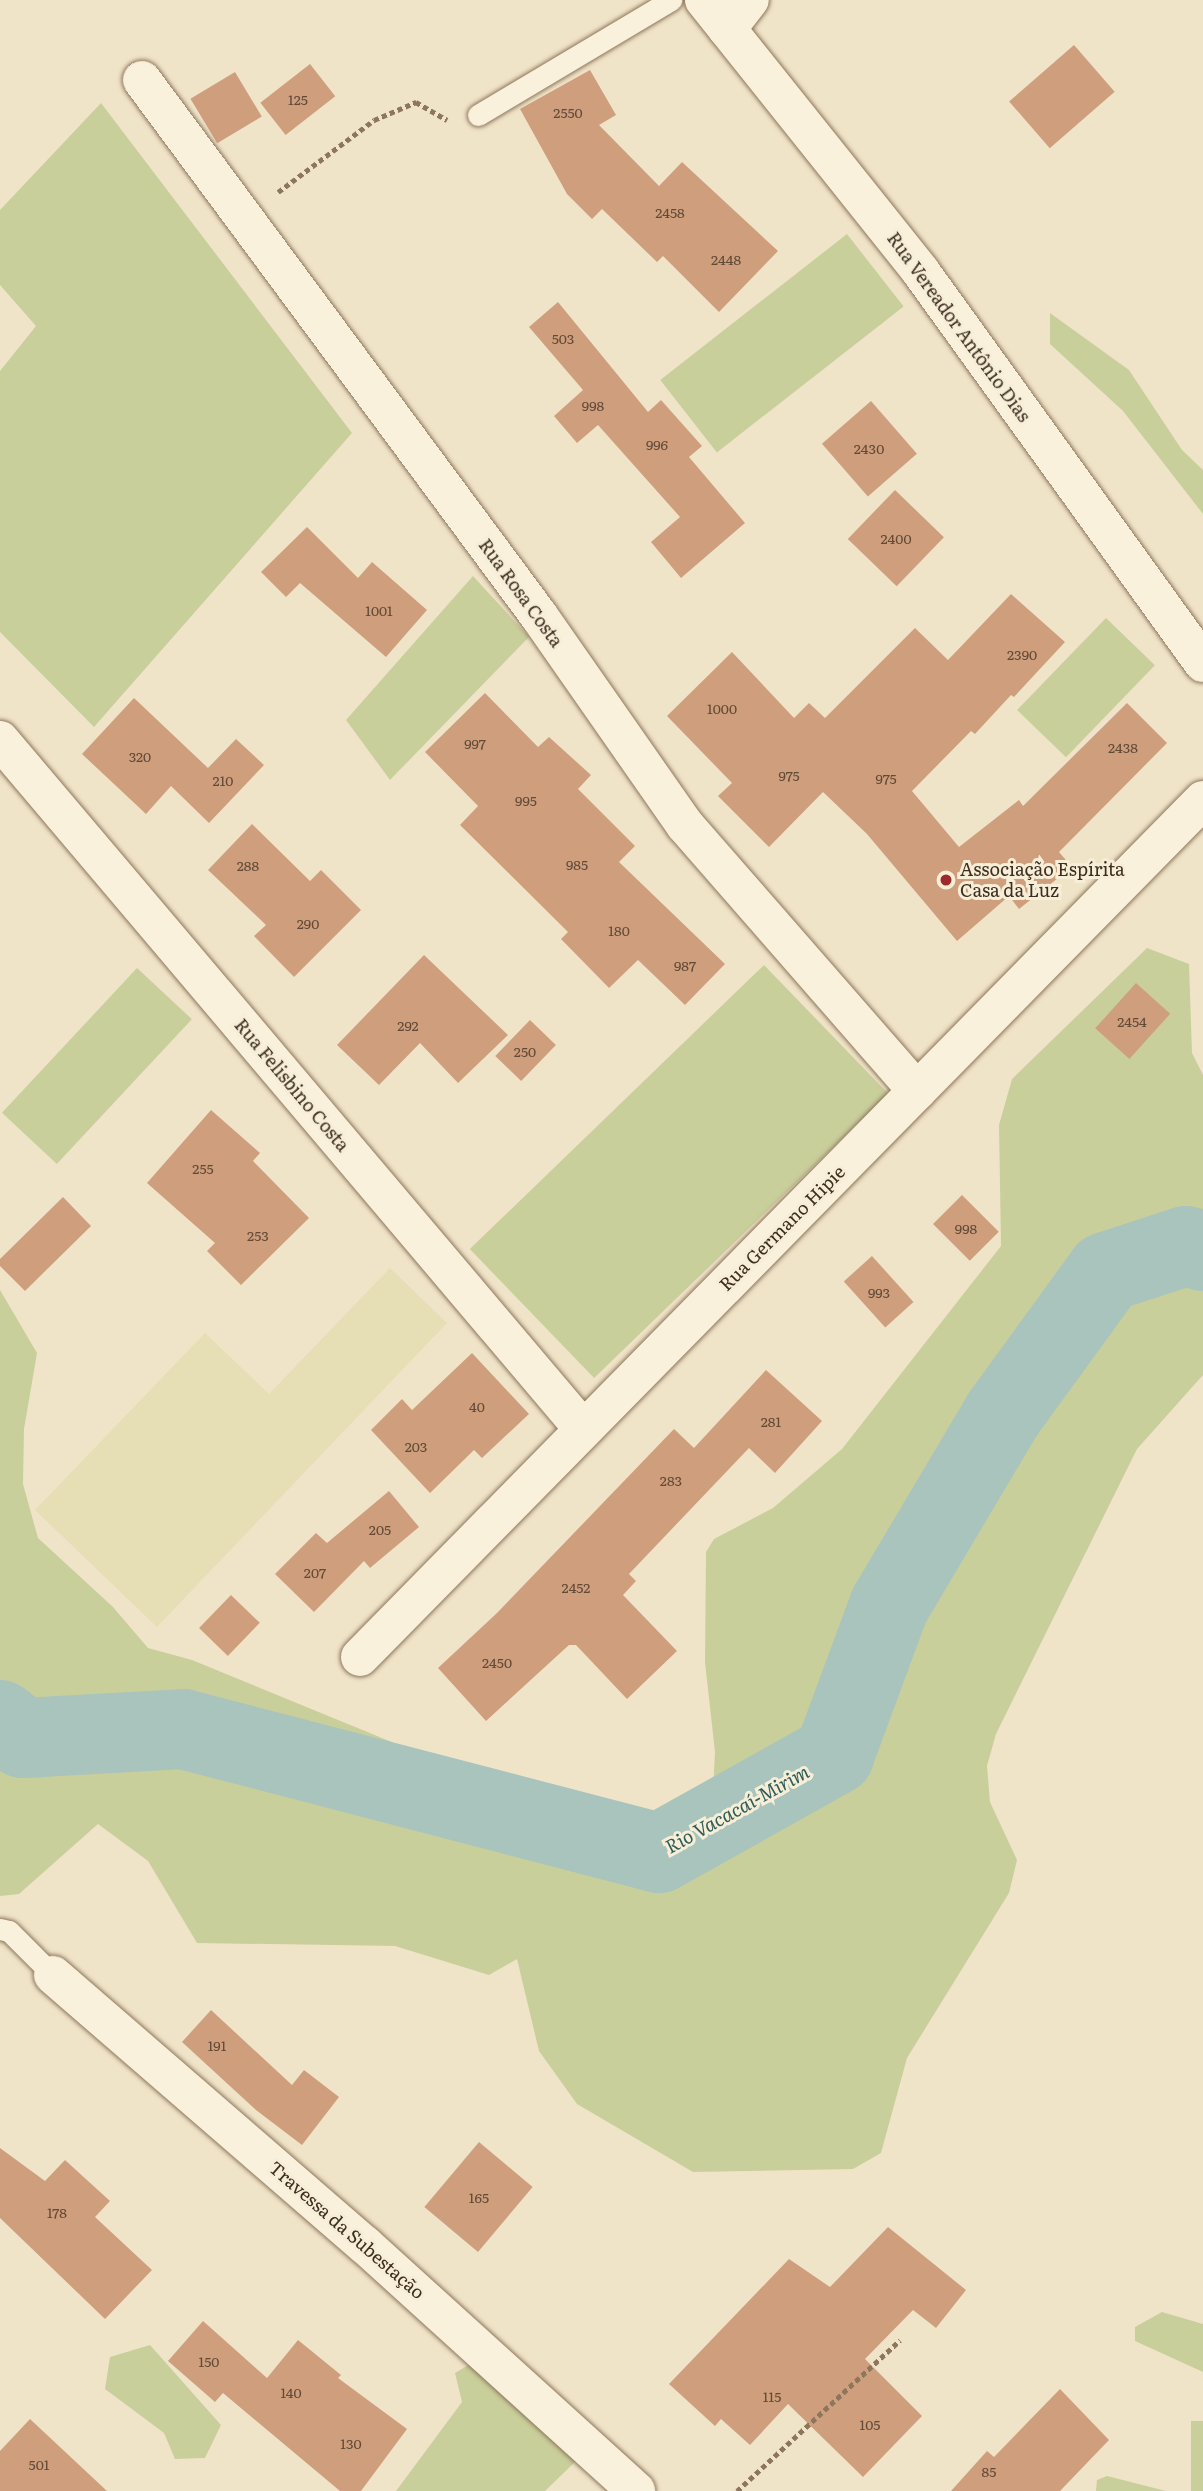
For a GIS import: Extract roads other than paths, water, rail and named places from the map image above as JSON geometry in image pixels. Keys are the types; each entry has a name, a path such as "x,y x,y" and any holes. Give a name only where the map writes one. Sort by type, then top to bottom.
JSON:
{"street":[{"name":"Rua Vereador Antônio Dias","path":"727,10 921,272 1203,663"},
{"name":"Rua Rosa Costa","path":"142,80 539,615 685,825 917,1091"},
{"name":"Rua Felisbino Costa","path":"0,740 583,1429"},
{"name":"Rua Germano Hipie","path":"360,1657 1203,800"},
{"name":"Travessa da Subestação","path":"52,1975 365,2245 636,2491"}],"lane":[{"path":"478,115 671,0"},
{"path":"0,1929 9,1930 52,1975"}],"waterway":[{"name":"Rio Vacacaí-Mirim","path":"0,1720 23,1738 183,1729 659,1853 834,1755 889,1606 1003,1414 1106,1272 1186,1246 1203,1251"}],"place":[{"name":"Associação Espírita Casa da Luz","path":"946,880"}]}
